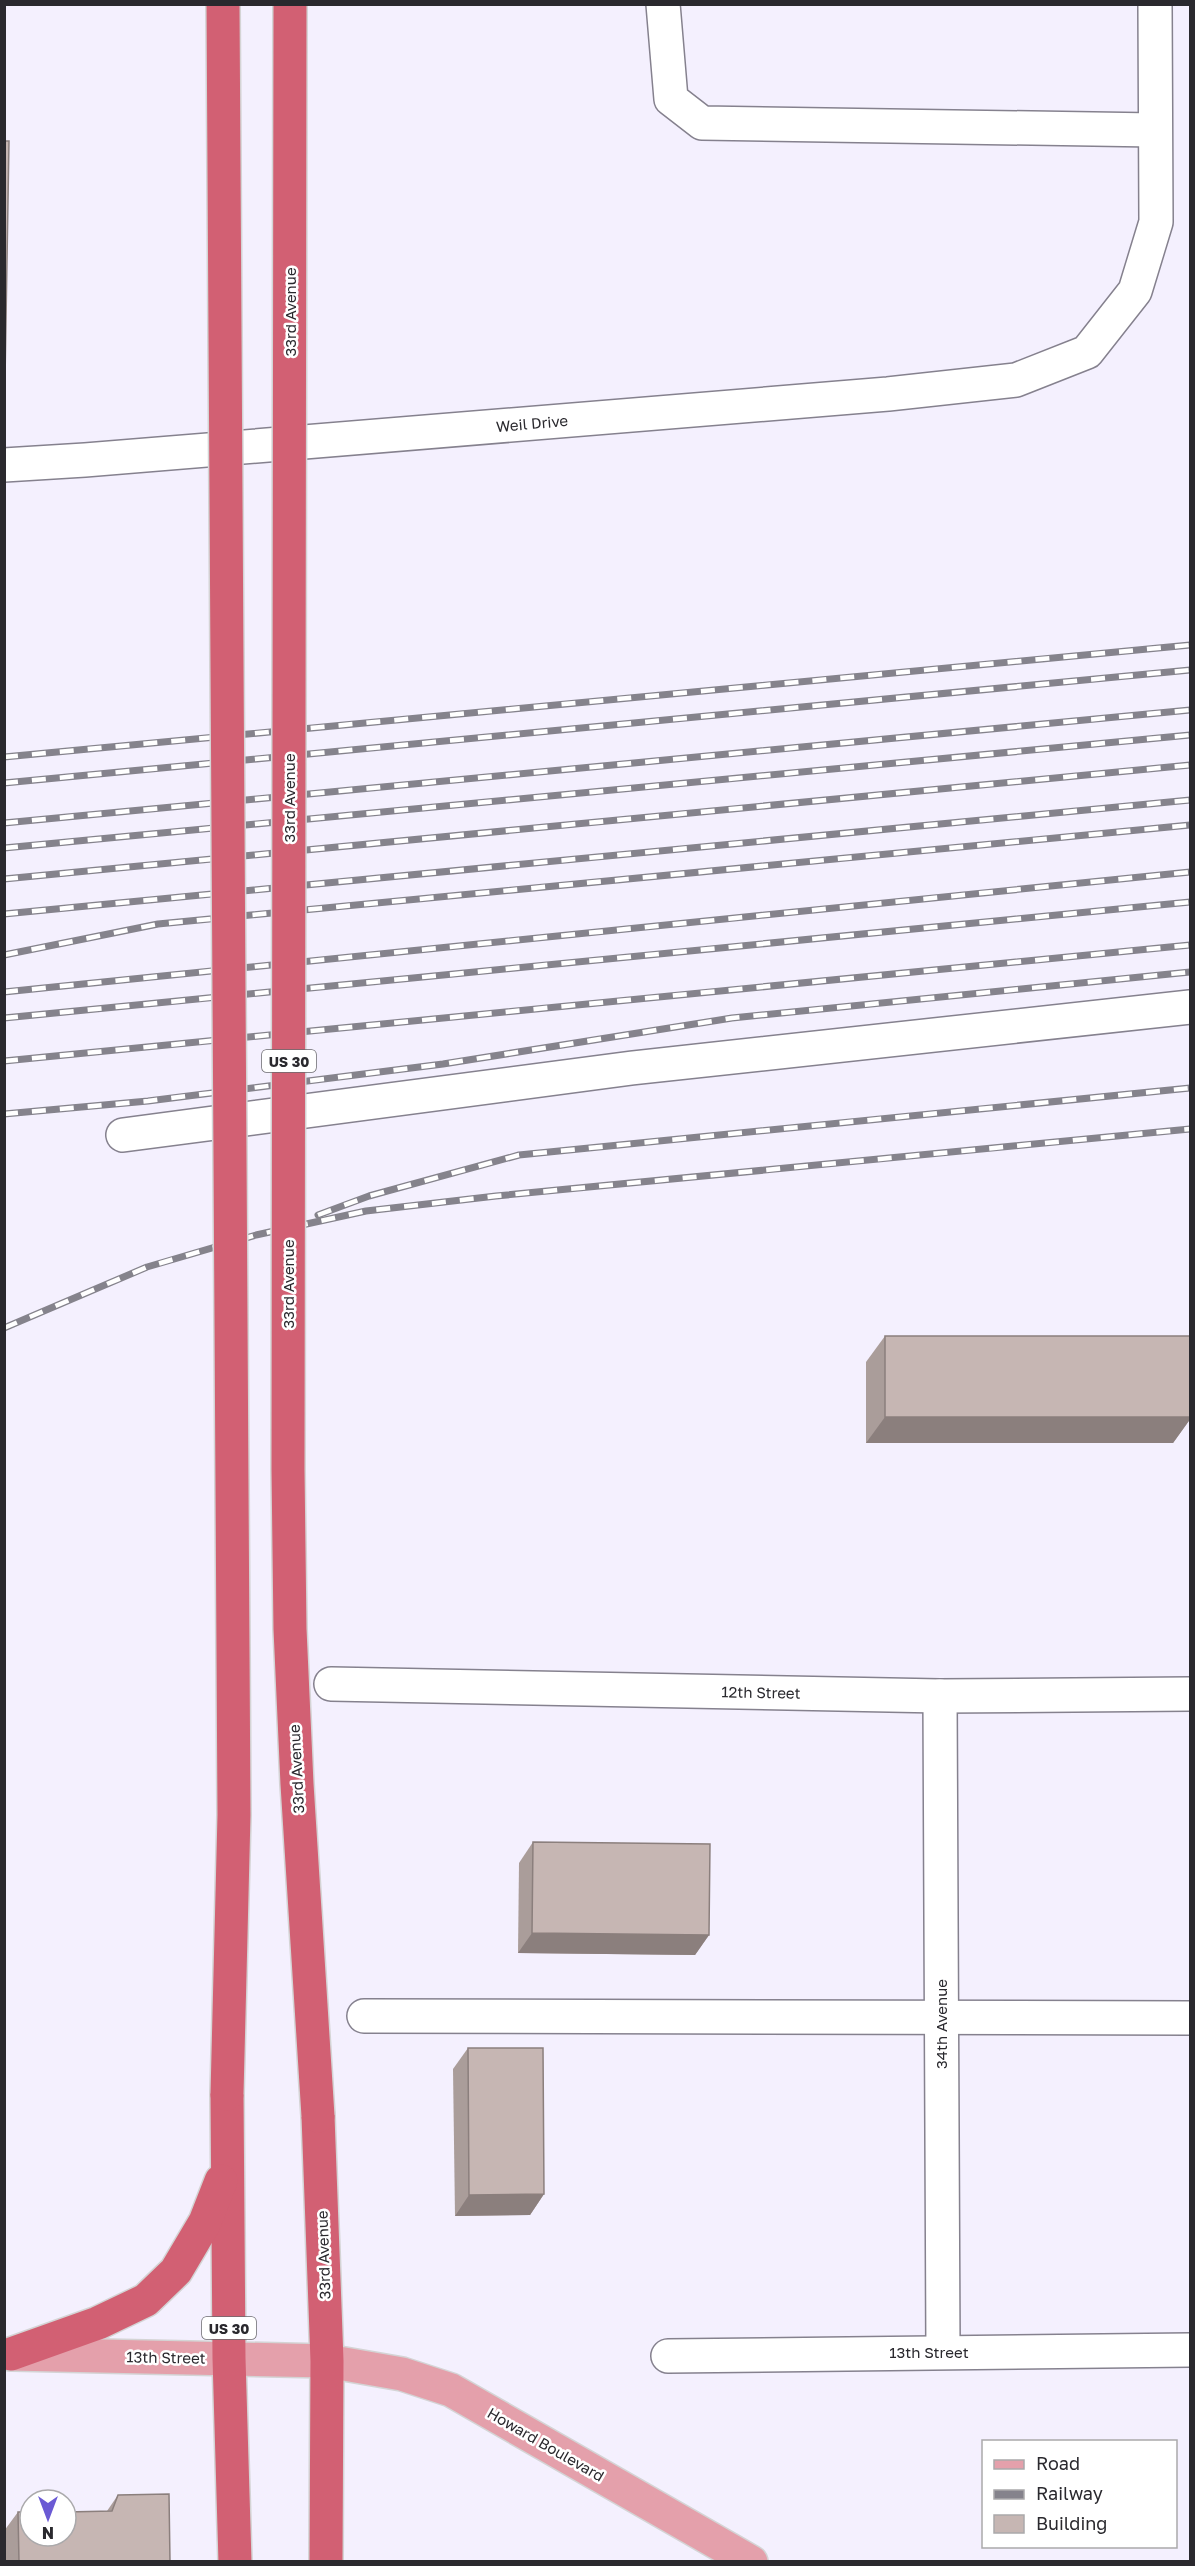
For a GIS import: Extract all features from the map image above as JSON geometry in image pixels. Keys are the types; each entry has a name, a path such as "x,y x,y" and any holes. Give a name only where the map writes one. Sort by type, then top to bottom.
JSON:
{"highway":[{"name":"US 30","path":"222,4 234,1815 226,2165 235,2562"},
{"name":"33rd Avenue","path":"290,4 288,1470 290,1629 297,1784 318,2116 327,2361 326,2562"},
{"path":"8,2354 98,2324 146,2300 176,2271 205,2222 226,2165"}],"main road":[{"name":"13th Street","path":"8,2354 327,2361"},
{"name":"Howard Boulevard","path":"327,2361 402,2374 451,2390 751,2562"}],"street":[{"path":"663,4 671,99 702,123 1155,130"},
{"name":"Weil Drive","path":"4,465 888,394 1016,380 1088,352 1135,291 1156,222 1155,4"},
{"path":"123,1135 632,1068 1191,1007"},
{"name":"12th Street","path":"331,1684 940,1696 1191,1694"},
{"name":"34th Avenue","path":"940,1696 943,2352"},
{"path":"364,2016 1191,2018"},
{"name":"13th Street","path":"668,2356 1191,2350"}],"building":[{"path":"4,141 9,141 5,380 4,380"},
{"path":"885,1336 1191,1336 1191,1417 885,1417"},
{"path":"533,1842 710,1844 709,1935 532,1933"},
{"path":"468,2048 543,2048 544,2194 469,2195"},
{"path":"169,2494 170,2562 19,2562 19,2548 78,2548 78,2512 112,2511 118,2495"}],"railway":[{"path":"4,757 1190,645"},
{"path":"4,783 1190,670"},
{"path":"4,823 1190,710"},
{"path":"4,848 1190,735"},
{"path":"4,879 1190,765"},
{"path":"4,914 1190,800"},
{"path":"4,955 158,924 1190,825"},
{"path":"4,992 1190,872"},
{"path":"4,1018 1190,902"},
{"path":"4,1061 1190,945"},
{"path":"4,1114 148,1101 443,1064 732,1018 1190,972"},
{"path":"318,1215 369,1196 519,1155 1190,1088"},
{"path":"4,1328 147,1267 256,1235 366,1211 496,1196 1190,1129"}]}
